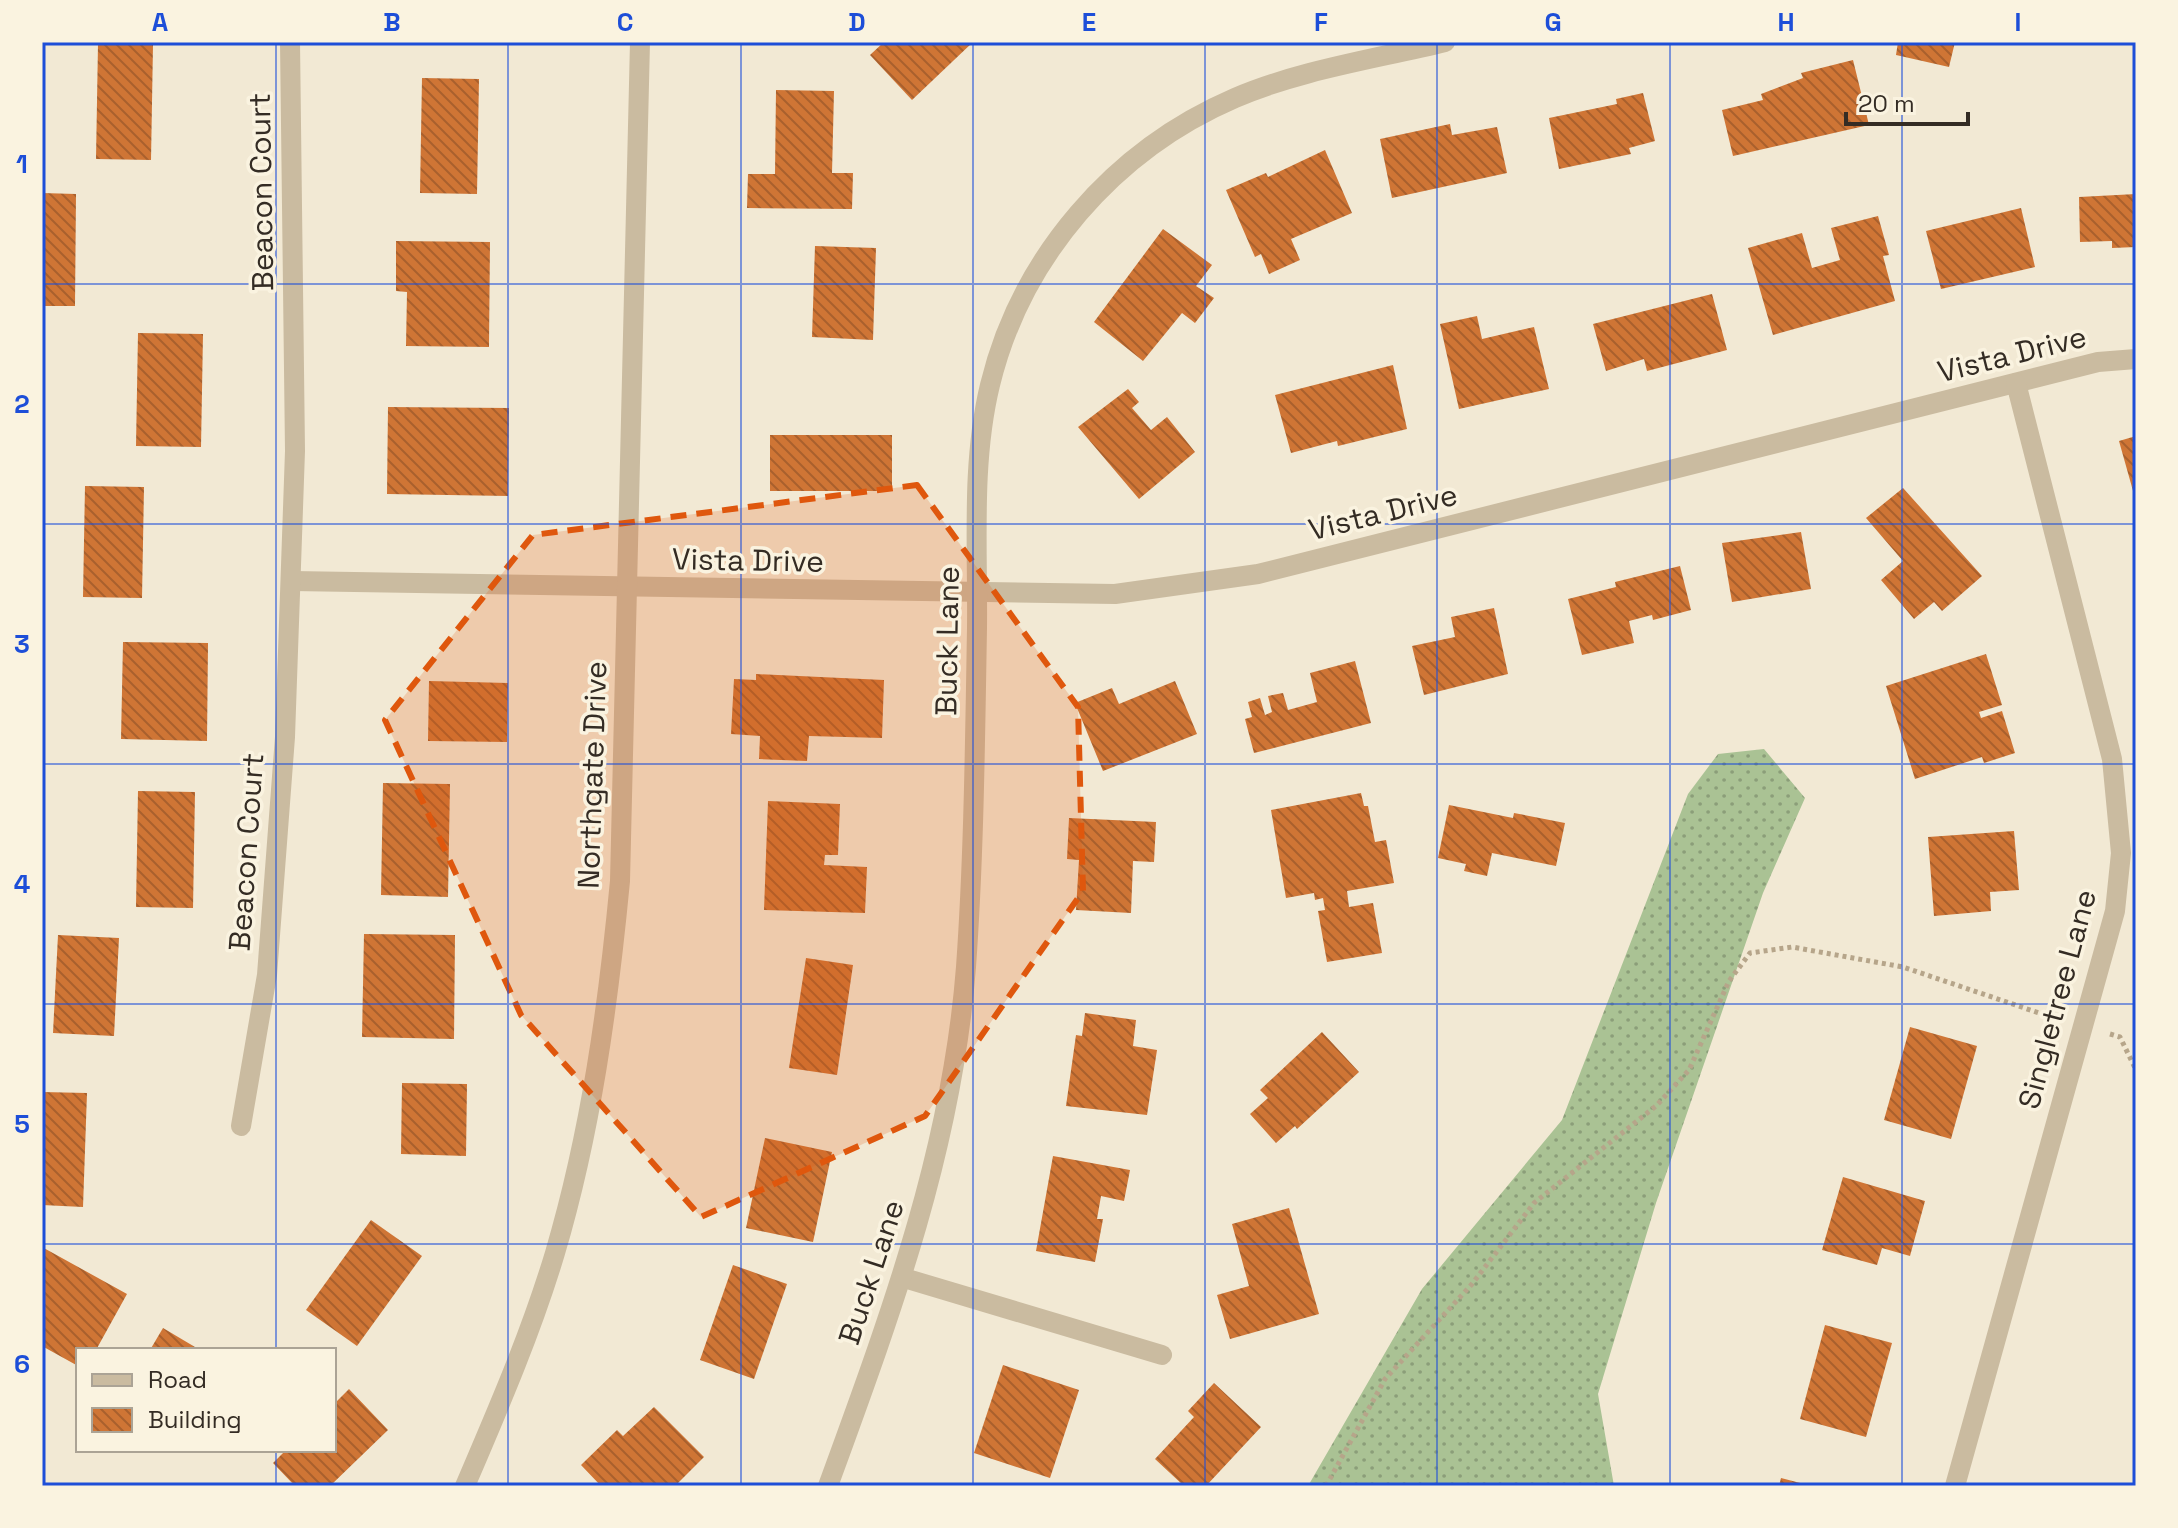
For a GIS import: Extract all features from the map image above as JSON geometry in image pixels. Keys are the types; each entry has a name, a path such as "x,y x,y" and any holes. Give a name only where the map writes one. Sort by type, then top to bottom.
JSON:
{"street":[{"name":"Beacon Court","path":"241,1126 268,961 282,812 295,451 290,42"},
{"name":"Northgate Drive","path":"465,1486 515,1372 555,1253 586,1131 608,1006 620,881 640,42"},
{"name":"Buck Lane","path":"828,1486 904,1278 949,1092 966,971 981,447 990,385 1015,314 1038,269 1066,227 1127,163 1178,127 1235,98 1271,85 1445,42"},
{"name":"Vista Drive","path":"628,588 1115,594 1186,587 1258,574 2098,362 2136,359"},
{"name":"Singletree Lane","path":"1955,1486 2115,911 2121,853 2118,794 2016,383"},
{"path":"292,581 628,588"},
{"path":"904,1278 1162,1355"}],"path":[{"path":"1326,1486 1385,1379 1472,1284 1534,1203 1656,1106 1689,1070 1729,981 1750,953 1792,947 1903,967 2120,1037 2136,1070"}],"highlighted area":[{"path":"917,485 1078,707 1083,891 925,1116 701,1217 521,1015 385,720 533,535"}],"green space":[{"path":"1764,749 1805,798 1763,893 1656,1203 1598,1394 1614,1486 1308,1486 1422,1289 1562,1120 1688,794 1718,754"}],"building":[{"path":"884,42 973,42 912,100 870,55"},
{"path":"1898,42 1955,42 1949,67 1896,55"},
{"path":"98,44 153,45 151,160 96,159"},
{"path":"1853,60 1869,125 1733,156 1722,110 1763,100 1761,94 1803,78 1801,73"},
{"path":"422,78 479,79 477,194 420,193"},
{"path":"776,90 834,91 832,173 853,173 852,209 747,208 748,174 775,174"},
{"path":"1643,93 1655,141 1629,148 1631,154 1559,169 1549,118 1617,104 1616,99"},
{"path":"1450,124 1452,135 1497,127 1507,173 1392,198 1380,139"},
{"path":"1325,150 1352,213 1291,239 1300,260 1269,274 1261,254 1255,257 1226,190 1266,173 1268,177"},
{"path":"42,193 76,194 75,306 42,306"},
{"path":"2136,194 2136,247 2112,248 2112,241 2080,242 2079,197"},
{"path":"2021,208 2035,267 1941,289 1926,231"},
{"path":"1878,216 1889,255 1883,256 1895,301 1773,335 1748,248 1802,233 1812,268 1840,260 1831,228"},
{"path":"1163,229 1212,265 1196,286 1214,298 1195,323 1182,313 1143,361 1094,322"},
{"path":"396,241 490,242 489,347 406,346 407,292 396,291"},
{"path":"815,246 876,248 873,340 812,337"},
{"path":"1712,294 1727,350 1647,371 1644,359 1606,371 1593,324"},
{"path":"1477,316 1482,339 1534,327 1549,389 1459,409 1440,324"},
{"path":"138,333 203,334 201,447 136,446"},
{"path":"1393,365 1407,429 1338,446 1337,441 1291,453 1275,395"},
{"path":"1128,389 1139,402 1132,408 1151,430 1167,417 1195,452 1139,499 1078,427"},
{"path":"388,407 509,408 508,496 387,494"},
{"path":"770,435 892,435 892,491 770,491"},
{"path":"2136,436 2136,497 2135,498 2119,441"},
{"path":"85,486 144,487 142,598 83,597"},
{"path":"1903,488 1982,576 1942,611 1934,602 1914,619 1881,580 1903,561 1866,518"},
{"path":"1801,532 1811,589 1732,602 1722,543"},
{"path":"1680,566 1691,610 1653,620 1652,615 1629,621 1634,643 1582,655 1568,599 1616,587 1615,582"},
{"path":"1494,608 1508,674 1424,695 1412,646 1455,637 1451,617"},
{"path":"123,642 208,643 207,741 121,739"},
{"path":"1986,654 2002,705 1979,712 1981,718 2002,711 2015,753 1984,763 1982,757 1915,779 1886,686"},
{"path":"1355,661 1371,723 1254,753 1245,719 1252,717 1248,702 1260,698 1265,715 1272,712 1268,696 1283,693 1288,710 1317,702 1310,673"},
{"path":"756,674 884,680 882,738 809,736 807,761 759,759 760,736 731,734 734,679 756,680"},
{"path":"429,681 508,683 507,742 428,741"},
{"path":"1175,681 1197,734 1103,771 1075,703 1112,688 1119,704"},
{"path":"383,783 450,784 448,897 381,895"},
{"path":"138,791 195,792 193,908 136,907"},
{"path":"1361,793 1364,806 1368,806 1375,842 1386,840 1394,883 1347,891 1349,907 1373,903 1382,953 1327,962 1318,911 1325,910 1323,898 1315,900 1314,893 1286,898 1271,810"},
{"path":"768,801 840,804 838,855 825,855 824,865 867,867 865,913 764,910"},
{"path":"1449,805 1513,818 1514,813 1565,823 1556,866 1492,853 1487,876 1464,871 1466,864 1438,858"},
{"path":"1069,818 1156,822 1154,862 1133,861 1131,913 1076,910 1079,860 1067,859"},
{"path":"2014,831 2019,890 1990,892 1991,911 1934,916 1928,837"},
{"path":"364,934 455,935 454,1039 362,1037"},
{"path":"58,935 119,938 114,1036 53,1033"},
{"path":"806,958 853,965 837,1075 789,1068"},
{"path":"1085,1013 1136,1020 1133,1046 1157,1050 1147,1115 1066,1106 1076,1035 1082,1036"},
{"path":"1910,1027 1977,1046 1951,1139 1884,1120"},
{"path":"1322,1032 1359,1072 1297,1129 1295,1126 1276,1143 1250,1114 1268,1098 1260,1090"},
{"path":"402,1083 467,1084 466,1156 401,1154"},
{"path":"42,1092 87,1093 83,1207 42,1205"},
{"path":"765,1138 832,1152 813,1242 746,1228"},
{"path":"1053,1156 1130,1170 1124,1201 1101,1196 1097,1219 1103,1219 1095,1262 1036,1251"},
{"path":"1843,1177 1925,1201 1910,1256 1882,1248 1877,1265 1822,1250"},
{"path":"1289,1208 1319,1314 1230,1339 1217,1295 1249,1286 1232,1224"},
{"path":"371,1220 422,1256 357,1346 306,1310"},
{"path":"42,1247 127,1294 97,1348 76,1348 76,1365 42,1346"},
{"path":"733,1265 787,1284 754,1379 700,1360"},
{"path":"1825,1325 1892,1343 1866,1437 1800,1419"},
{"path":"163,1328 197,1348 151,1348"},
{"path":"1003,1365 1079,1390 1050,1478 974,1453"},
{"path":"1214,1383 1261,1427 1206,1486 1184,1486 1155,1459 1194,1417 1188,1411"},
{"path":"349,1389 388,1430 330,1486 295,1486 273,1463 284,1452 336,1452 336,1402"},
{"path":"654,1407 704,1457 675,1486 601,1486 581,1465 617,1430 623,1436"},
{"path":"1781,1478 1808,1485 1808,1486 1779,1486"}]}
